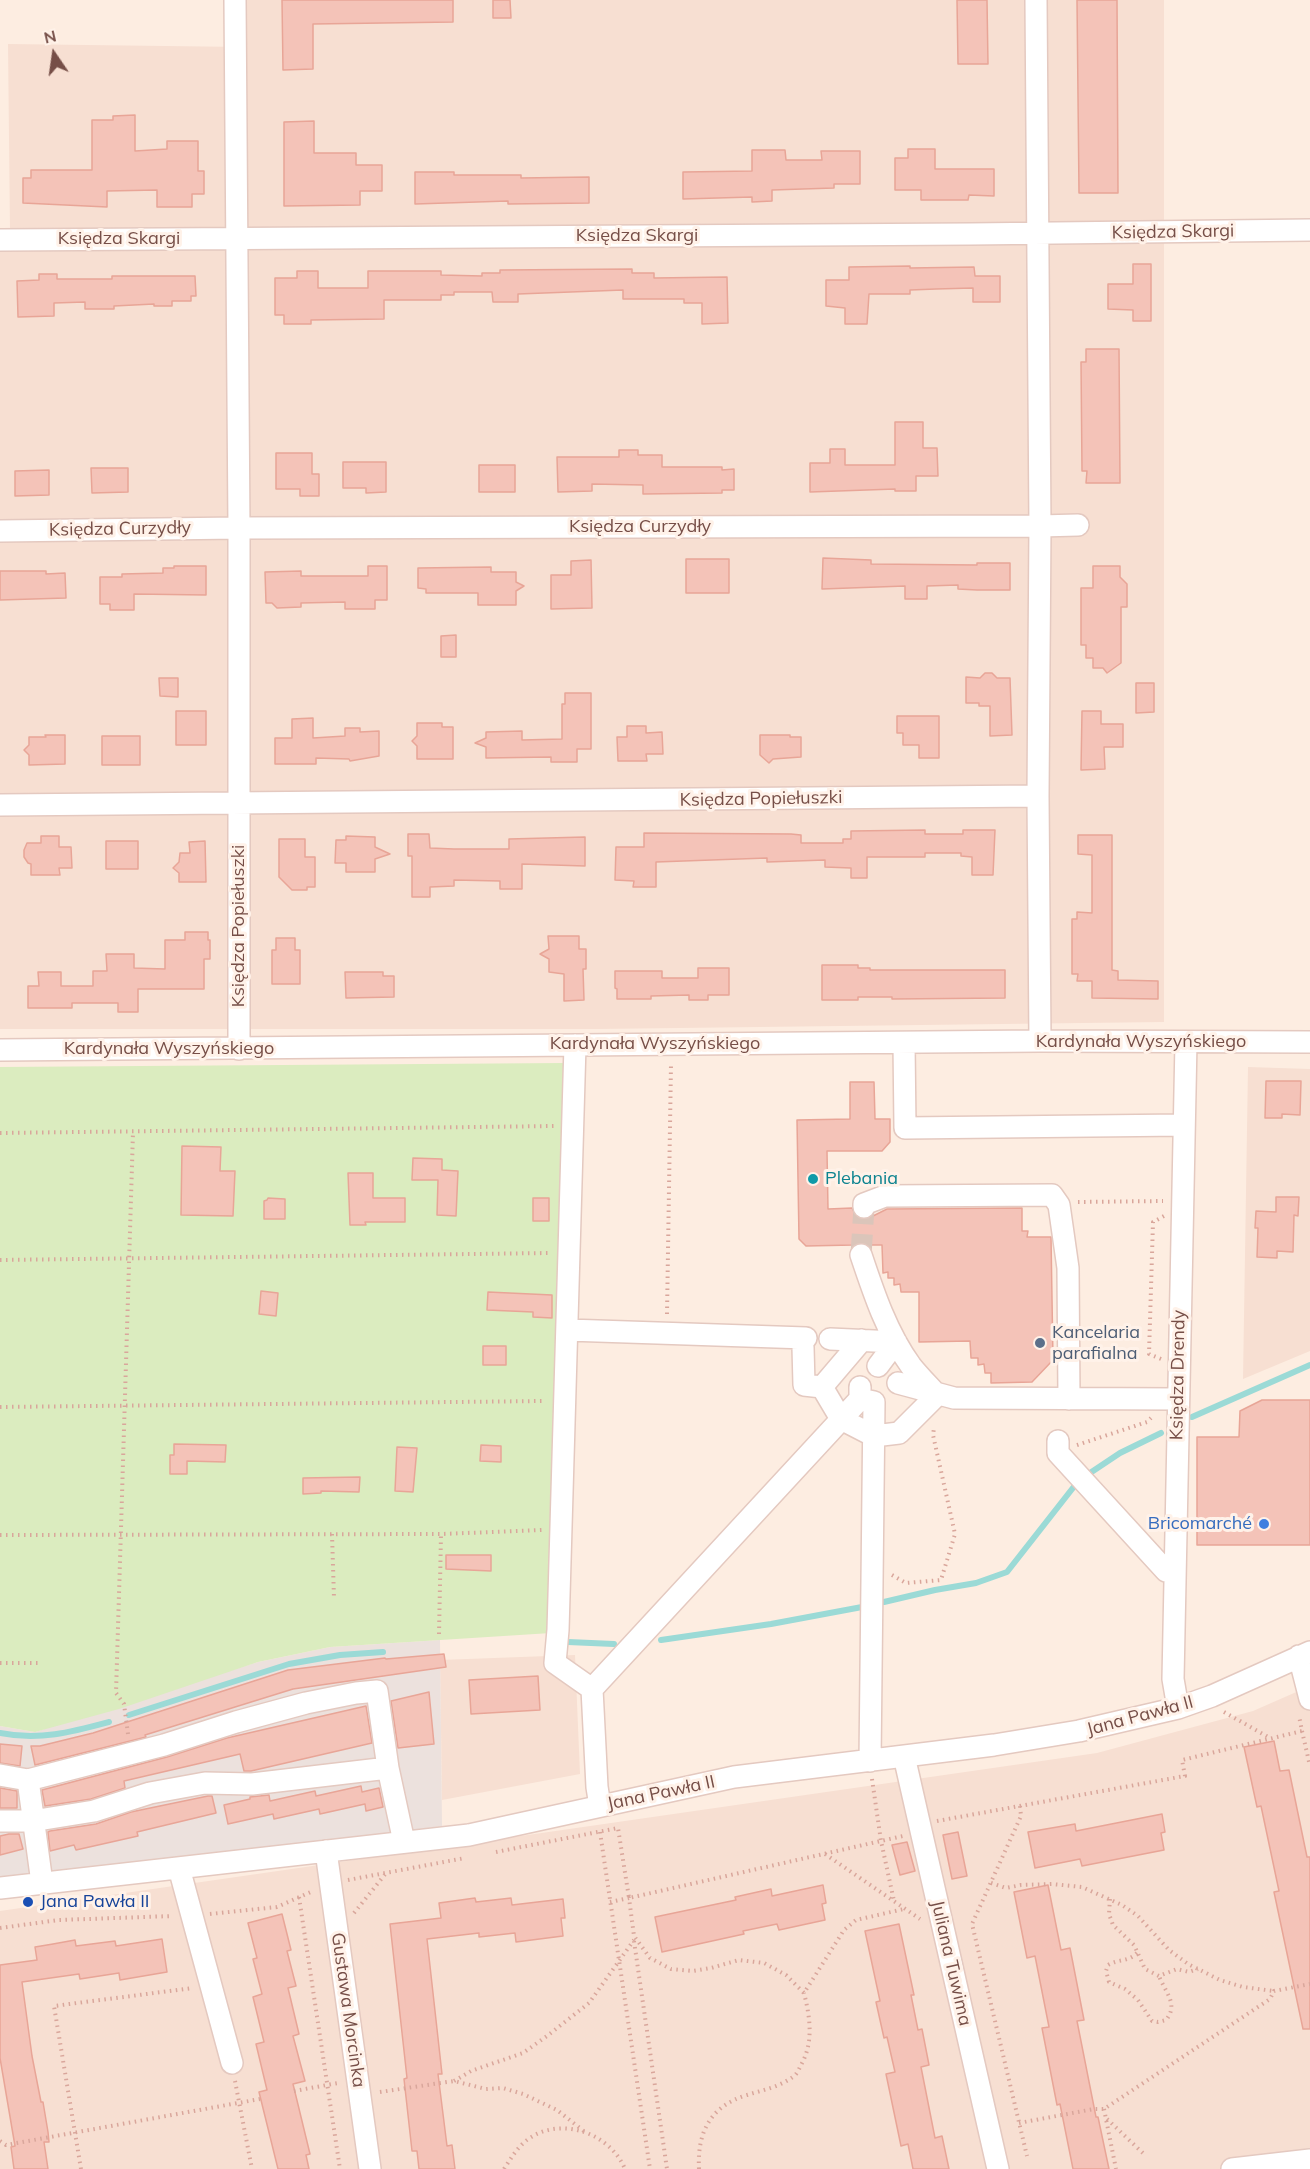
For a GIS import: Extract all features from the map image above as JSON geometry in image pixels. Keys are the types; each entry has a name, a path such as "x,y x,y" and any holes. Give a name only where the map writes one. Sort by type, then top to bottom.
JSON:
{"street":[{"path":"235,0 238,239 239,803"},
{"path":"1036,0 1040,526 1038,796 1040,1041"},
{"name":"Księdza Skargi","path":"0,240 1310,230"},
{"name":"Księdza Curzydły","path":"0,531 1078,525"},
{"name":"Księdza Popiełuszki","path":"0,805 1038,796"},
{"name":"Księdza Popiełuszki","path":"239,803 239,1049"},
{"name":"Kardynała Wyszyńskiego","path":"0,1050 1040,1041 1310,1042"},
{"name":"Księdza Drendy","path":"1178,1708 1173,1679 1179,1201 1186,1042"},
{"path":"904,1043 904,1128 1184,1125"},
{"path":"575,1045 562,1529 555,1662 592,1689"},
{"path":"864,1207 864,1204 885,1196 1052,1196 1059,1205 1068,1268 1062,1403"},
{"path":"861,1255 877,1306 896,1342 912,1366 945,1396"},
{"path":"568,1330 666,1333 804,1342 804,1385 822,1387"},
{"path":"830,1339 896,1342"},
{"path":"822,1387 862,1340"},
{"path":"878,1366 896,1342"},
{"path":"898,1383 945,1396 1062,1403 1178,1399"},
{"path":"822,1387 841,1419 874,1436 899,1433 945,1396"},
{"path":"600,1806 592,1689 841,1419 860,1393 874,1402 871,1768"},
{"path":"1058,1443 1058,1453 1166,1571 1175,1570"},
{"path":"1304,1654 1304,1703"},
{"name":"Jana Pawła II","path":"0,1888 469,1835 734,1777 871,1768 904,1756 994,1745 1079,1731 1178,1708 1212,1696 1304,1654"},
{"path":"0,1775 28,1780 164,1745 306,1702 377,1691 388,1768 404,1842"},
{"name":"Juliana Tuwima","path":"904,1756 998,2169"},
{"path":"0,1821 32,1821 94,1811 150,1793 205,1783 252,1784 388,1768"},
{"path":"28,1780 42,1883"},
{"name":"Gustawa Morcinka","path":"326,1851 370,2169"},
{"path":"179,1868 232,2063"},
{"path":"1232,2169 1310,2160"}],"path":[{"path":"666,1333 671,1057"},
{"path":"0,1133 573,1125"},
{"path":"131,1753 124,1704 116,1693 133,1132"},
{"path":"1076,1202 1179,1201 1175,1211 1153,1222 1149,1354 1164,1361"},
{"path":"0,1260 570,1253"},
{"path":"1058,1443 1077,1445 1147,1422 1153,1416 1154,1399"},
{"path":"0,1407 566,1401"},
{"path":"872,1565 906,1583 941,1580 955,1534 933,1435"},
{"path":"0,1535 441,1534 562,1529"},
{"path":"333,1534 333,1598"},
{"path":"439,1634 441,1534"},
{"path":"0,1664 38,1663"},
{"path":"1212,1696 1216,1708 1270,1739"},
{"path":"1304,1703 1302,1731 1310,1766"},
{"path":"610,1902 1020,1806 1185,1776 1182,1760 1302,1731"},
{"path":"871,1768 881,1840 894,1902"},
{"path":"1020,1806 1021,1816 972,1924 1027,2156"},
{"path":"491,1853 618,1828 667,2169"},
{"path":"600,1832 650,2169"},
{"path":"824,1853 914,1915"},
{"path":"0,1928 59,1920 191,1915 276,1907 330,1883 468,1857"},
{"path":"356,1923 354,1912 387,1872"},
{"path":"991,1883 1006,1888 1052,1884 1082,1887 1110,1898 1138,1916 1170,1950 1198,1969 1220,1980 1243,1987 1274,1991 1310,1984"},
{"path":"299,1898 340,2169"},
{"path":"1110,1898 1109,1914 1113,1925 1129,1939 1137,1953 1145,1969 1159,1976 1170,1997 1172,2009 1166,2020 1158,2022 1152,2020 1133,1995 1110,1982 1107,1977 1108,1965 1128,1960 1137,1953"},
{"path":"804,1993 844,1930 856,1920 904,1909"},
{"path":"379,2082 380,2094 454,2081 471,2071 523,2053 589,2003 634,1938"},
{"path":"634,1938 650,1958 671,1969 693,1971 739,1960 764,1963 786,1975 804,1993 811,2030 804,2059 795,2075 770,2089 744,2095 727,2104 710,2119 702,2134 698,2150 699,2169"},
{"path":"1159,1976 1177,1969 1189,1972 1198,1969"},
{"path":"81,2169 54,2006 210,1985"},
{"path":"1019,2123 1104,2109 1270,1999 1274,1991"},
{"path":"232,2063 252,2169"},
{"path":"294,2091 357,2080"},
{"path":"454,2081 486,2089 503,2088 523,2094 557,2110 585,2132 607,2144 621,2159 625,2169"},
{"path":"0,2141 6,2145 260,2099"},
{"path":"1104,2109 1116,2169"},
{"path":"1106,2119 1146,2156"},
{"path":"504,2169 514,2153 529,2139 548,2131 569,2129 585,2132"}],"shaded area":[{"path":"244,0 1164,0 1164,1022 598,1029 0,1029 0,230 10,230 8,44 244,47"},
{"path":"1248,1067 1310,1069 1310,1351 1243,1379"},
{"path":"440,1640 442,1826 0,1883 0,1726 35,1732 258,1662 330,1647"},
{"path":"575,1655 580,1774 442,1800 440,1660"},
{"path":"1310,1686 1310,2169 0,2169 0,1911 1097,1753 1253,1711"}],"green space":[{"path":"565,1063 551,1633 330,1647 258,1662 119,1709 35,1732 0,1726 0,1067"}],"building":[{"path":"282,0 453,0 453,22 313,24 313,69 283,70"},
{"path":"493,0 510,0 511,18 493,18"},
{"path":"957,0 987,0 988,64 958,64"},
{"path":"1077,0 1117,0 1118,193 1079,193"},
{"path":"135,115 135,151 167,149 167,141 198,141 198,171 204,171 204,194 192,194 192,207 157,207 157,190 107,191 107,207 23,203 23,178 31,178 31,170 92,170 92,120 113,120 113,116"},
{"path":"314,121 314,153 356,153 356,165 382,165 382,191 360,191 360,205 284,206 284,122"},
{"path":"908,149 935,149 935,169 994,169 994,196 969,195 968,200 921,200 921,190 895,190 895,158 908,158"},
{"path":"752,150 785,150 786,160 822,160 821,151 860,151 860,184 834,184 834,188 772,190 772,201 752,202 752,197 683,199 683,172 752,171"},
{"path":"415,172 454,172 454,175 521,175 521,178 589,177 589,203 508,204 508,201 415,204"},
{"path":"1133,264 1151,264 1151,321 1133,321 1133,310 1108,309 1108,284 1133,284"},
{"path":"910,266 910,268 974,267 975,276 1000,276 1000,302 973,302 973,288 910,290 910,294 869,294 867,324 845,324 845,308 826,306 826,280 849,280 849,267"},
{"path":"632,269 632,273 654,273 654,278 727,277 728,323 702,324 702,303 684,303 684,299 623,299 623,290 518,294 518,302 493,302 492,292 454,292 454,295 441,295 441,300 384,300 384,319 311,320 311,324 284,324 284,315 275,315 275,278 297,278 297,271 318,271 318,288 368,288 368,271 441,271 441,275 482,276 482,273 500,273 500,270"},
{"path":"39,274 57,274 57,279 112,279 112,276 195,276 196,296 191,296 191,301 172,301 172,306 154,306 154,304 114,306 114,309 85,309 85,302 54,303 54,316 18,317 17,281 39,280"},
{"path":"1086,349 1119,349 1120,483 1086,483 1087,471 1082,471 1081,362 1086,362"},
{"path":"895,422 923,422 923,448 937,448 938,476 916,476 916,491 895,491 895,489 810,492 810,463 830,463 830,449 845,449 845,465 895,465"},
{"path":"619,450 638,450 638,455 662,455 662,467 734,469 734,490 722,490 722,493 643,494 643,485 592,484 592,491 558,492 557,457 619,457"},
{"path":"276,453 312,453 312,474 319,474 319,496 300,496 300,489 276,489"},
{"path":"343,462 386,462 386,492 366,493 366,488 343,488"},
{"path":"479,465 515,465 515,492 479,492"},
{"path":"91,468 128,468 128,492 92,493"},
{"path":"49,470 49,495 15,496 15,471"},
{"path":"823,558 871,560 871,564 1010,563 1010,590 958,589 958,585 927,586 927,599 905,599 905,586 822,589"},
{"path":"686,559 729,559 729,593 686,593"},
{"path":"591,560 592,608 551,609 551,575 571,575 571,561"},
{"path":"174,566 206,566 206,595 134,594 134,610 110,610 110,604 100,604 100,577 163,573 163,568 174,568"},
{"path":"368,566 387,566 387,600 375,600 375,609 345,609 345,602 301,603 301,607 277,608 272,603 266,603 265,572 301,571 301,576 368,576"},
{"path":"1093,566 1120,566 1120,577 1127,584 1127,607 1121,607 1121,663 1107,673 1103,668 1093,668 1093,658 1086,658 1086,645 1081,645 1081,588 1093,588"},
{"path":"491,567 491,572 516,572 516,582 524,586 516,591 516,605 478,605 478,593 426,593 426,589 418,588 418,568"},
{"path":"0,571 65,573 66,598 0,600"},
{"path":"456,635 456,657 441,657 441,636"},
{"path":"985,673 992,673 997,678 1010,678 1012,735 990,736 990,706 966,703 966,677 980,678"},
{"path":"159,678 178,678 178,697 160,696"},
{"path":"1136,683 1154,683 1154,712 1136,713"},
{"path":"565,693 591,693 591,749 577,749 577,762 551,762 551,757 486,758 486,747 475,743 486,738 486,732 522,731 522,740 562,739 562,704 565,704"},
{"path":"176,711 206,711 206,745 176,745"},
{"path":"1082,711 1101,711 1101,724 1123,724 1123,747 1104,747 1105,769 1081,770"},
{"path":"897,716 939,716 939,758 919,758 919,745 903,745 903,733 897,733"},
{"path":"313,718 313,738 345,736 345,728 360,728 360,732 379,731 379,756 350,761 349,759 316,758 316,764 275,764 275,738 292,738 292,719"},
{"path":"417,723 442,723 442,727 453,727 453,759 417,759 417,746 412,741 417,736"},
{"path":"627,726 646,726 646,733 662,732 663,754 646,754 647,761 618,761 617,737 627,737"},
{"path":"45,735 65,735 65,764 29,765 29,755 24,750 29,745 29,737 46,737"},
{"path":"760,735 801,737 801,757 773,759 769,763 760,755"},
{"path":"102,736 140,736 140,765 102,765"},
{"path":"925,830 925,834 963,834 963,830 995,830 993,875 972,875 972,857 961,856 961,853 925,853 925,857 867,857 867,878 851,878 851,868 825,867 825,860 767,862 767,858 656,862 656,887 633,887 634,881 615,880 616,847 644,847 644,833 791,834 801,835 801,843 843,843 843,839 851,839 851,831"},
{"path":"408,834 429,834 430,848 454,849 509,849 509,839 585,837 585,866 522,864 522,889 500,889 500,881 454,880 454,886 430,887 430,897 412,897 412,856 408,856"},
{"path":"1078,835 1112,835 1112,970 1118,971 1118,980 1158,981 1158,999 1092,998 1092,981 1077,981 1078,974 1072,974 1072,919 1077,919 1077,912 1092,913 1092,855 1078,854"},
{"path":"41,836 59,836 59,847 71,847 72,868 59,868 60,875 31,875 31,864 24,857 24,850 27,843 41,843"},
{"path":"346,836 375,837 375,847 390,854 375,859 375,872 346,872 346,863 335,863 336,840 346,840"},
{"path":"279,839 305,839 305,857 315,857 315,887 307,887 307,890 292,890 279,877"},
{"path":"106,841 138,841 138,869 106,869"},
{"path":"205,841 206,882 179,882 179,873 173,868 179,862 180,853 190,853 189,842"},
{"path":"185,932 208,932 210,959 204,959 204,989 138,989 138,1012 118,1012 118,1003 72,1003 72,1008 28,1008 28,986 39,986 38,972 61,972 61,986 93,986 93,971 107,971 106,954 134,954 134,968 165,969 165,940 185,940"},
{"path":"548,936 579,936 579,949 586,949 586,969 583,969 584,1000 564,1001 564,974 549,972 549,959 540,954 549,949"},
{"path":"276,938 295,938 295,950 300,950 300,984 272,984 272,950 276,950"},
{"path":"822,965 858,965 858,968 870,968 870,970 1005,970 1005,998 858,997 858,1000 822,1000"},
{"path":"698,968 729,968 729,995 708,995 708,1000 689,1000 689,995 651,996 651,999 617,999 615,971 662,971 662,978 698,978"},
{"path":"345,972 383,972 383,976 394,976 394,997 346,998"},
{"path":"1266,1081 1301,1081 1300,1115 1282,1114 1282,1118 1265,1118"},
{"path":"850,1082 874,1082 875,1119 890,1119 890,1142 882,1151 827,1151 828,1209 852,1208 857,1218 865,1220 887,1209 1022,1208 1022,1231 1028,1231 1027,1237 1051,1237 1053,1360 1032,1382 991,1383 991,1373 985,1373 984,1364 978,1365 978,1358 971,1358 970,1341 919,1342 919,1292 901,1292 900,1284 894,1285 894,1278 888,1278 888,1272 883,1273 882,1245 869,1245 863,1242 853,1245 806,1246 799,1239 797,1120 850,1119"},
{"path":"182,1146 221,1147 220,1171 235,1171 233,1216 181,1215"},
{"path":"413,1158 442,1159 442,1170 458,1171 456,1216 437,1215 438,1180 412,1180"},
{"path":"348,1173 373,1173 373,1198 405,1198 405,1222 365,1222 366,1225 350,1225"},
{"path":"1276,1197 1299,1197 1298,1216 1294,1215 1293,1252 1277,1251 1277,1258 1257,1257 1256,1211 1276,1212"},
{"path":"268,1198 285,1199 285,1219 264,1219 264,1201"},
{"path":"533,1198 549,1198 549,1221 533,1221"},
{"path":"261,1291 278,1293 276,1316 259,1314"},
{"path":"488,1292 552,1295 552,1318 533,1317 533,1312 487,1310"},
{"path":"483,1346 506,1346 506,1365 483,1365"},
{"path":"1262,1400 1310,1400 1310,1545 1197,1545 1197,1437 1239,1437 1240,1411"},
{"path":"174,1444 226,1445 225,1462 187,1461 187,1474 170,1474 170,1455 174,1455"},
{"path":"481,1445 501,1446 501,1462 480,1461"},
{"path":"397,1447 417,1448 413,1492 395,1491"},
{"path":"360,1477 359,1492 321,1491 321,1493 303,1494 303,1478"},
{"path":"446,1555 491,1555 491,1571 446,1569"},
{"path":"444,1654 446,1667 293,1689 145,1735 146,1737 35,1765 31,1746 40,1746 93,1733 288,1670 385,1658"},
{"path":"538,1676 540,1710 471,1714 469,1680"},
{"path":"429,1692 434,1744 398,1748 391,1701"},
{"path":"366,1706 372,1743 251,1771 244,1771 240,1754 124,1781 125,1788 91,1799 45,1806 42,1790 167,1757 227,1738"},
{"path":"1274,1741 1280,1771 1289,1770 1307,1857 1310,1857 1310,2029 1303,2029 1274,1892 1279,1891 1261,1806 1257,1807 1244,1747"},
{"path":"0,1744 22,1746 20,1766 0,1763"},
{"path":"361,1786 362,1792 379,1788 383,1807 366,1811 365,1804 320,1814 319,1809 274,1819 273,1814 228,1824 224,1805 250,1799 250,1797 269,1795 270,1801 315,1791 316,1796"},
{"path":"0,1788 17,1791 17,1808 0,1808"},
{"path":"212,1796 216,1813 137,1832 138,1836 76,1850 74,1845 50,1851 48,1832 50,1831 96,1824 131,1812"},
{"path":"1162,1814 1165,1832 1161,1833 1164,1850 1082,1866 1080,1859 1035,1868 1028,1832 1075,1824 1076,1831"},
{"path":"958,1832 967,1876 952,1879 943,1835"},
{"path":"19,1834 23,1849 0,1855 0,1836"},
{"path":"907,1842 915,1871 900,1875 892,1845"},
{"path":"823,1885 826,1903 822,1904 825,1920 779,1930 777,1924 743,1931 744,1934 662,1952 655,1917 736,1900 735,1897 771,1889 772,1896"},
{"path":"1048,1885 1061,1950 1070,1948 1084,2020 1077,2021 1109,2169 1073,2169 1060,2104 1057,2105 1042,2028 1049,2027 1035,1956 1027,1958 1014,1892"},
{"path":"475,1898 476,1902 511,1898 512,1905 563,1899 565,1918 561,1918 563,1936 516,1942 515,1933 479,1937 479,1933 427,1939 442,2074 438,2074 447,2146 452,2145 455,2169 419,2169 417,2151 412,2151 404,2079 407,2078 390,1924 441,1918 439,1903"},
{"path":"282,1914 291,1950 287,1951 296,1986 288,1988 299,2034 293,2036 305,2081 293,2084 310,2154 306,2155 309,2169 278,2169 259,2092 267,2090 256,2044 264,2042 253,1997 262,1994 253,1959 257,1958 248,1923"},
{"path":"899,1924 914,1995 911,1995 918,2030 922,2029 929,2065 921,2067 935,2138 942,2136 949,2169 913,2169 908,2144 901,2146 886,2074 895,2072 876,2002 880,2001 865,1931"},
{"path":"162,1939 167,1972 120,1980 119,1973 80,1979 79,1974 22,1982 32,2056 48,2132 49,2142 44,2142 48,2169 14,2169 11,2147 15,2146 0,2058 0,1965 37,1960 35,1947 75,1940 76,1946 115,1941 116,1946"}],"waterway":[{"path":"1192,1417 1310,1365"},
{"path":"1087,1475 1120,1453 1161,1433"},
{"path":"884,1602 976,1583 1007,1572 1076,1484"},
{"path":"661,1640 771,1624 862,1607"},
{"path":"568,1642 614,1644"},
{"path":"129,1715 289,1664 340,1655 383,1652"},
{"path":"0,1733 42,1736 109,1722"}],"tunnel":[{"path":"861,1255 864,1207"}],"place":[{"name":"Plebania","path":"813,1179"},
{"name":"Kancelaria parafialna","path":"1040,1343"},
{"name":"Bricomarché","path":"1264,1524"},
{"name":"Jana Pawła II","path":"28,1902"}]}
